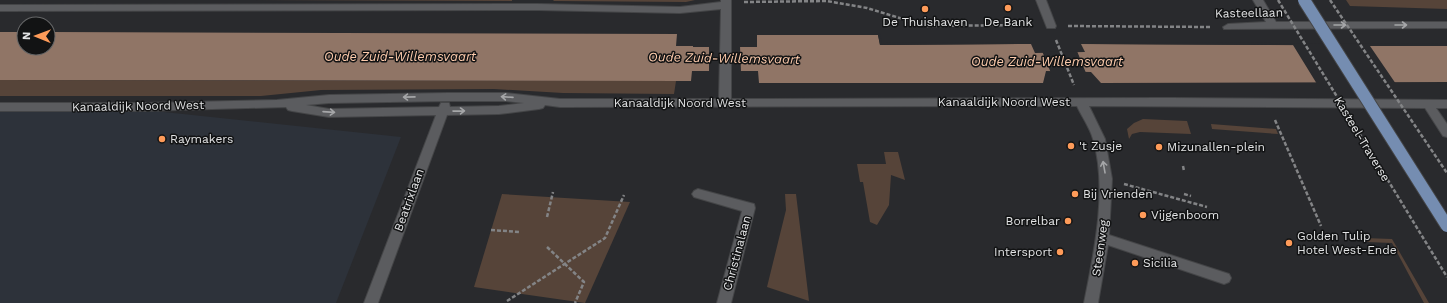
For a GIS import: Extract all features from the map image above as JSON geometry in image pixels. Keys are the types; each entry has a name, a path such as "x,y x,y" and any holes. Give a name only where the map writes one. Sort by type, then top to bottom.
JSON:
{"main road":[{"name":"Kasteel-Traverse","path":"1304,0 1447,226"}],"street":[{"path":"1040,0 1052,26"},
{"path":"1258,0 1273,25"},
{"path":"0,8 77,4 109,7 538,7 680,10 726,2 725,103"},
{"name":"Kasteellaan","path":"1228,27 1273,25 1447,25"},
{"name":"Kanaaldijk Noord West","path":"0,107 143,107 277,104 329,99 448,97 506,97 560,103 1081,102 1447,104"},
{"name":"Beatrixlaan","path":"371,303 448,97"},
{"name":"Steenweg","path":"1081,102 1099,139 1106,179 1103,238 1091,303"},
{"name":"Kanaaldijk Noord West","path":"277,104 329,113 499,110 560,103"},
{"path":"1428,104 1447,133"},
{"name":"Christinalaan","path":"698,194 749,208 724,303"},
{"path":"1103,238 1224,278"}],"path":[{"name":"Kasteel-Traverse","path":"1278,0 1447,277"},
{"path":"1330,0 1447,173"},
{"name":"Kasteellaan","path":"726,2 827,1 867,8 926,26 1228,27"},
{"path":"1060,52 1069,73"},
{"path":"1274,119 1321,226"},
{"path":"1193,149 1200,149"},
{"path":"1213,150 1221,151"},
{"path":"1183,166 1184,171"},
{"path":"1106,179 1182,196 1207,207"},
{"path":"547,217 553,192"},
{"path":"507,301 605,238 624,195"},
{"path":"1182,196 1191,196"},
{"path":"491,230 520,232"},
{"path":"547,247 584,282 575,303"}],"shaded area":[{"path":"255,0 512,0 512,1"},
{"path":"553,0 695,0 686,2"},
{"path":"1346,0 1447,0 1447,9 1350,6"},
{"path":"0,80 676,81 674,94 563,93 494,89 321,90 261,96 0,96"},
{"path":"145,110 401,137 336,303 0,303 0,111"},
{"path":"1143,119 1187,121 1191,134 1140,132 1132,134 1129,139 1127,129 1134,123"},
{"path":"1211,124 1276,129 1278,134 1212,129"},
{"path":"884,152 898,152 905,180 891,175 889,205 877,225 870,222 863,182 860,182 857,164 886,164"},
{"path":"502,194 630,202 585,303 474,287"},
{"path":"785,194 796,194 809,301 767,287 786,210"},
{"path":"1364,238 1392,239 1429,303 1424,303 1392,243 1367,242"}],"water":[{"name":"Oude Zuid-Willemsvaart","path":"0,32 16,32 16,56 56,56 56,32 677,34 676,46 693,47 757,47 757,35 878,35 880,45 1031,44 1035,53 1085,52 1081,44 1447,46 1447,82 1101,83 1091,72 1046,71 1043,83 759,83 758,71 692,71 691,81 0,80"}],"pier":[{"path":"757,33 878,33 880,34 882,43 1030,42 1031,44 880,45 878,35 757,35"},
{"path":"1091,42 1447,44 1447,46 1370,46 1396,84 1317,84 1293,45 1093,44"},
{"path":"709,46 740,46 741,72 709,72"},
{"path":"1049,50 1050,52 1077,51 1086,73 1051,73 1042,51"}],"place":[{"name":"De Bank","path":"1008,8"},
{"name":"De Thuishaven","path":"925,9"},
{"name":"Raymakers","path":"162,139"},
{"name":"'t Zusje","path":"1071,146"},
{"name":"Mizunallen-plein","path":"1159,147"},
{"name":"Bij Vrienden","path":"1075,194"},
{"name":"Vijgenboom","path":"1143,215"},
{"name":"Borrelbar","path":"1068,221"},
{"name":"Golden Tulip Hotel West-Ende","path":"1289,243"},
{"name":"Intersport","path":"1060,252"},
{"name":"Sicilia","path":"1135,263"}]}
